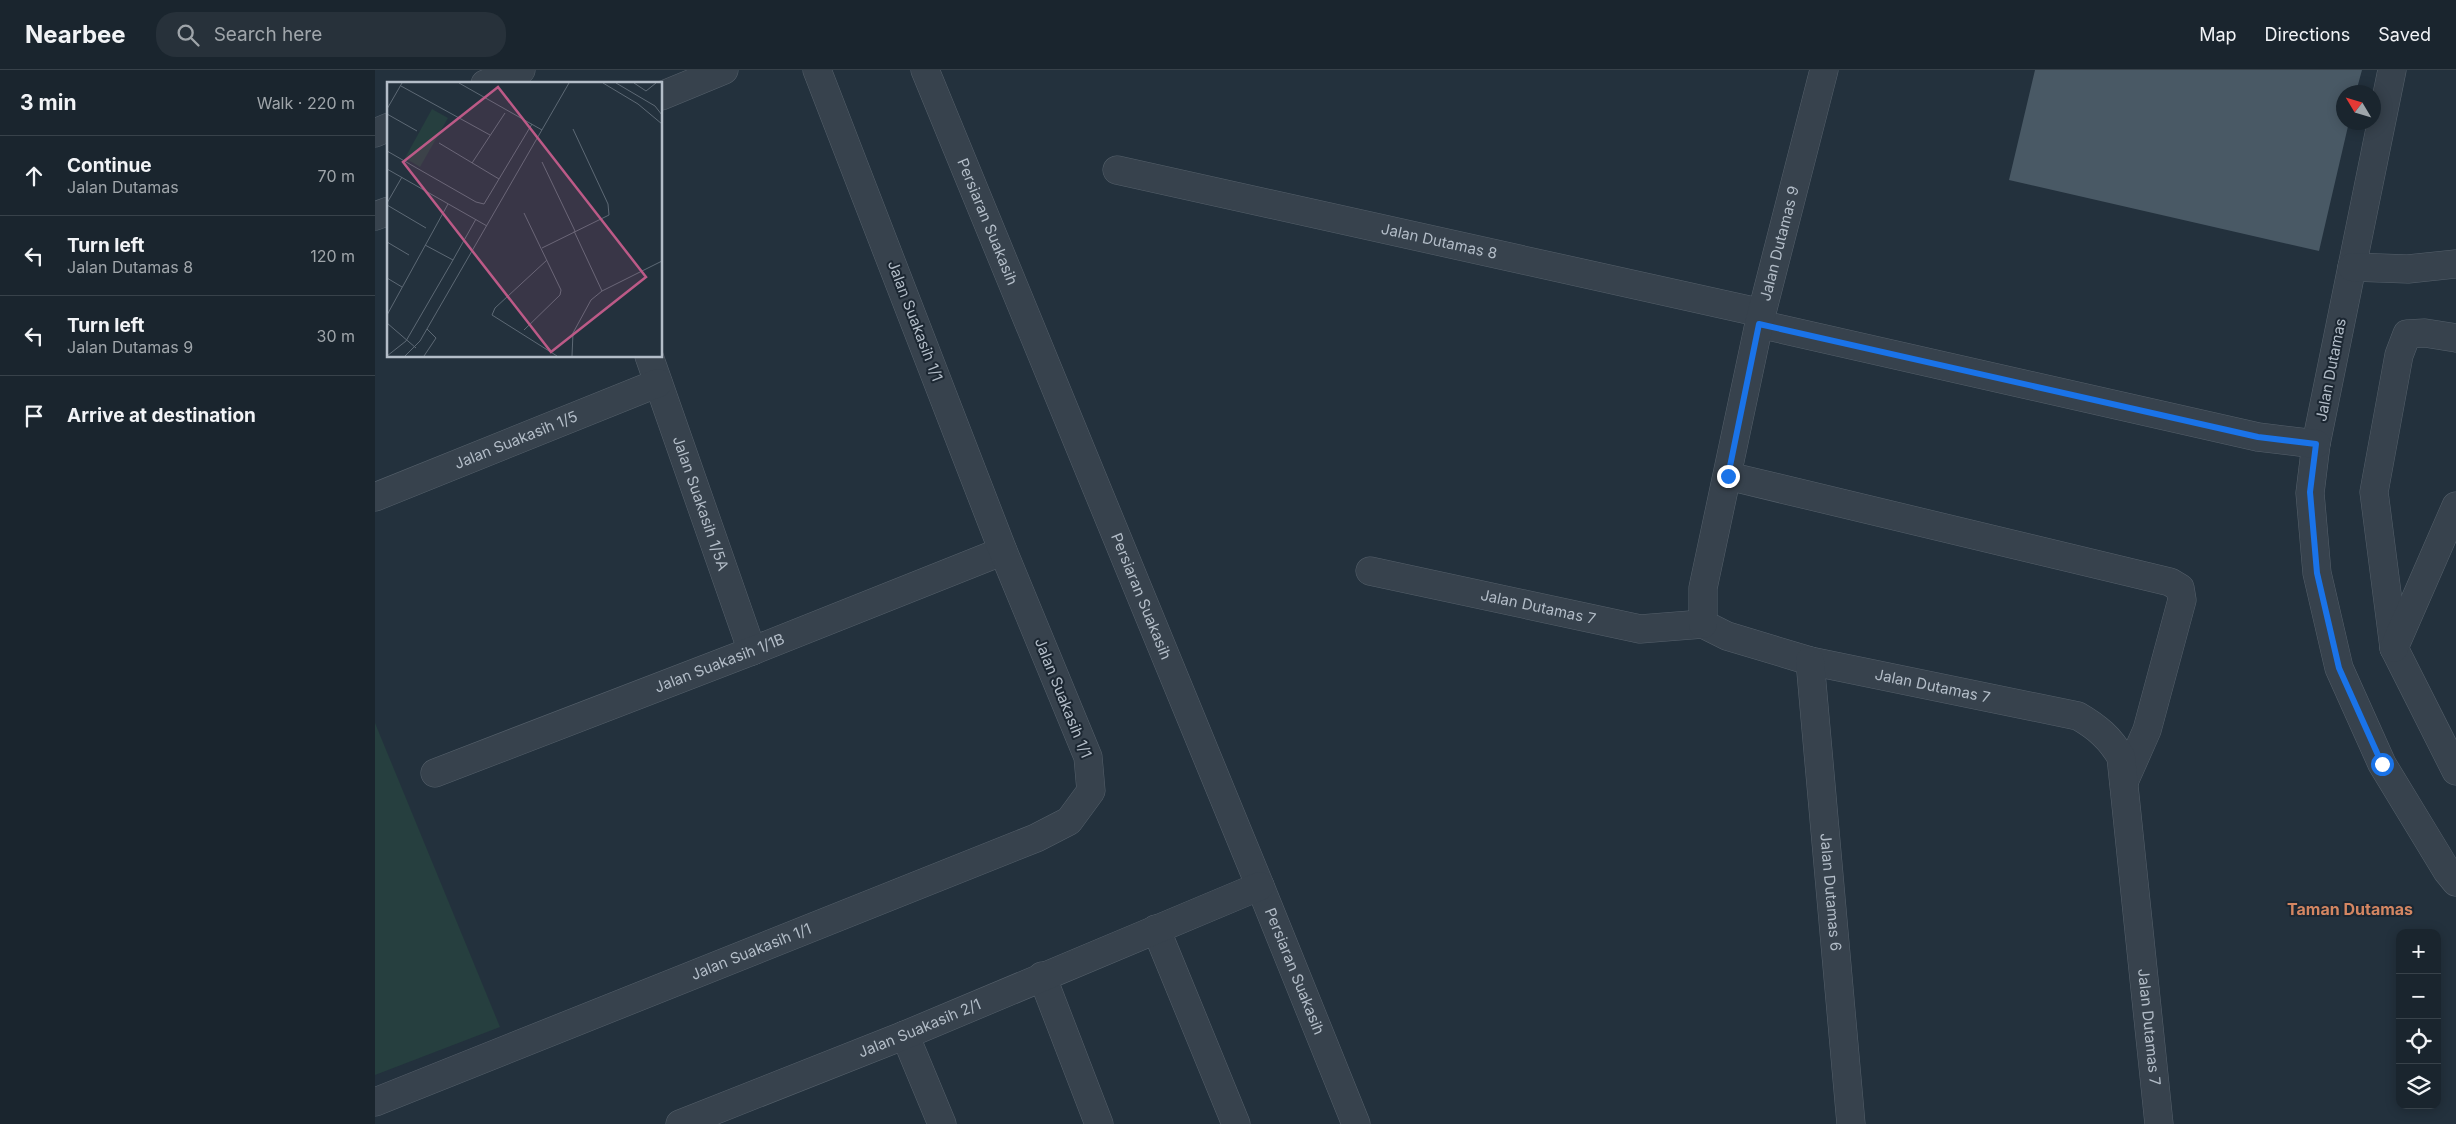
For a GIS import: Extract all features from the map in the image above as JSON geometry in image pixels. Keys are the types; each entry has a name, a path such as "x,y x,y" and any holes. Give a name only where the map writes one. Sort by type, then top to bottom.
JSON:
{"street":[{"path":"663,95 724,70"},
{"name":"Jalan Suakasih 1/1","path":"375,1102 1036,838 1069,821 1091,791 1088,757 1003,551 817,70"},
{"name":"Persiaran Suakasih","path":"925,70 1261,886 1356,1124"},
{"name":"Jalan Dutamas 9","path":"1703,624 1703,588 1761,318 1824,70"},
{"name":"Jalan Dutamas","path":"2392,70 2316,444 2310,492 2317,573 2339,668 2382,764 2453,872"},
{"path":"375,133 387,128"},
{"name":"Jalan Dutamas 8","path":"1117,170 1761,318 2258,437 2316,444"},
{"path":"375,216 387,211"},
{"path":"2352,267 2408,269 2456,264"},
{"path":"2456,338 2425,333 2407,334 2399,355 2373,492 2394,648 2456,771"},
{"name":"Jalan Suakasih 1/5A","path":"650,358 752,651"},
{"name":"Jalan Suakasih 1/5","path":"375,497 658,383"},
{"path":"1728,476 2170,582 2180,588 2182,600 2147,730 2124,782"},
{"path":"2394,648 2456,506"},
{"name":"Jalan Suakasih 1/1B","path":"435,773 752,651 1003,551"},
{"name":"Jalan Dutamas 7","path":"1370,571 1640,629 1703,624 1727,636 1810,661 2078,716 2112,740 2121,757 2159,1124"},
{"name":"Jalan Dutamas 6","path":"1810,661 1851,1124"},
{"name":"Jalan Suakasih 2/1","path":"680,1124 905,1035 1042,976 1261,886"},
{"path":"1156,929 1236,1124"},
{"path":"1042,976 1099,1124"},
{"path":"905,1035 942,1124"}],"green space":[{"path":"375,723 500,1027 375,1075"}],"building":[{"path":"2035,70 2362,70 2358,85 2336,85 2336,130 2347,130 2319,251 2009,180"}],"district":[{"name":"Taman Dutamas","path":"2350,909"}],"route":[{"path":"1728,476 1759,324 2258,437 2316,444 2310,492 2317,573 2339,668 2382,764"}]}
